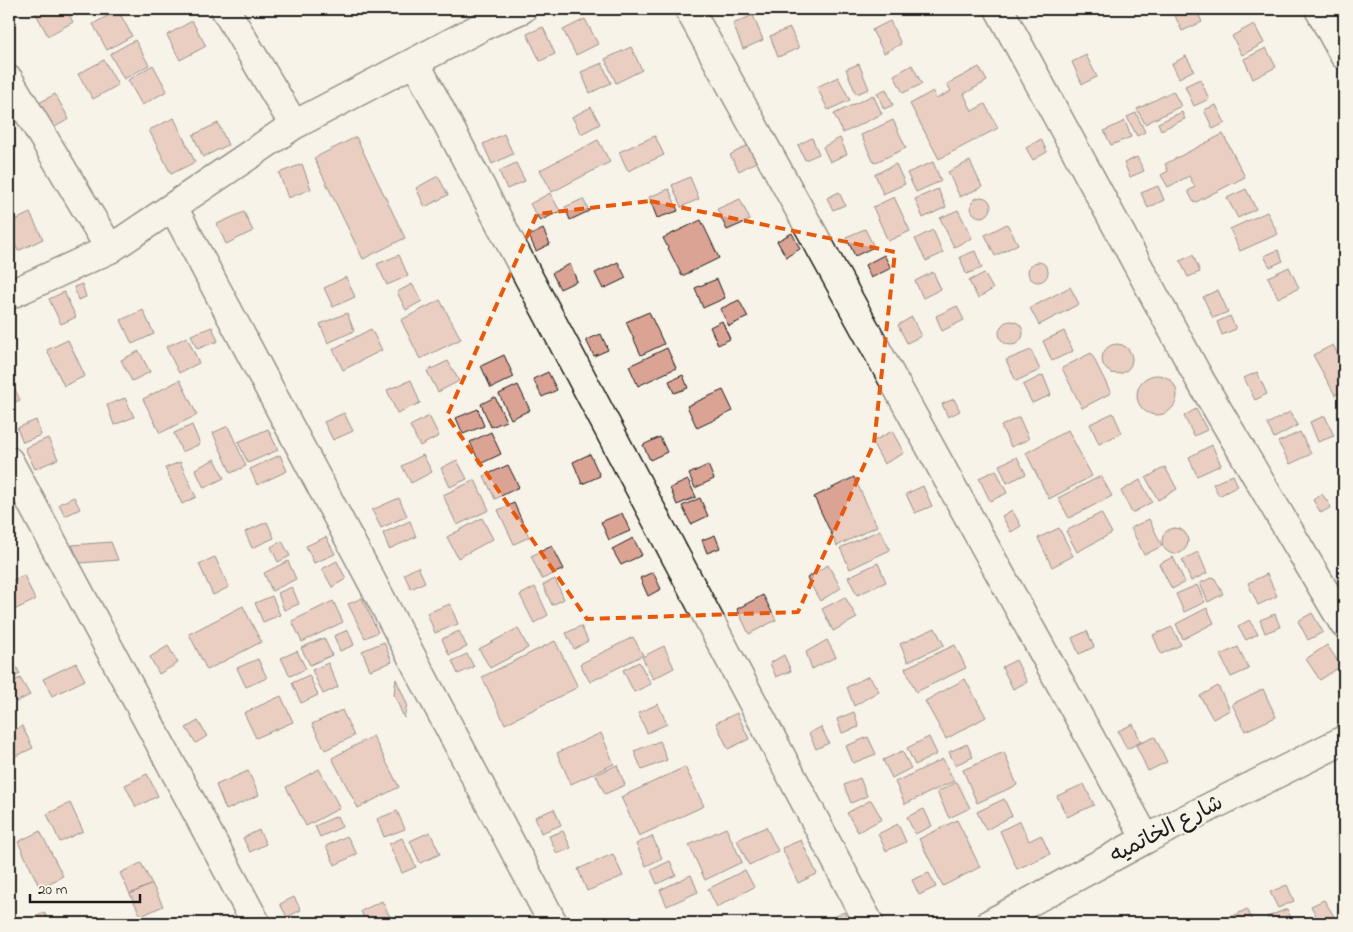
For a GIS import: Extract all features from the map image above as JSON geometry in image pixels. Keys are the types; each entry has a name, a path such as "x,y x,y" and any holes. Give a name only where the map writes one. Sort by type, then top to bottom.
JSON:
{"street":[{"path":"225,9 294,125"},
{"path":"9,295 110,249 294,125 415,62 482,17 522,9"},
{"path":"689,9 1146,840"},
{"path":"999,9 1200,380 1344,624"},
{"path":"1319,9 1344,55"},
{"path":"415,62 869,923"},
{"path":"9,80 110,249"},
{"path":"173,206 553,923"},
{"path":"9,461 256,923"},
{"name":"شارع الخاتميه","path":"991,923 1146,840 1344,740"}],"highlighted area":[{"path":"650,201 895,252 874,443 798,612 587,619 447,416 537,214"}],"building":[{"path":"66,9 73,22 48,36 34,10"},
{"path":"1172,9 1196,9 1202,22 1182,31"},
{"path":"118,10 132,36 107,50 93,24"},
{"path":"753,15 763,40 743,49 733,24"},
{"path":"585,19 598,44 576,55 563,30"},
{"path":"192,21 206,46 180,60 167,35"},
{"path":"890,21 901,44 884,53 872,30"},
{"path":"1254,24 1264,43 1242,55 1232,36"},
{"path":"543,27 555,54 540,61 527,34"},
{"path":"790,28 799,48 778,57 770,36"},
{"path":"135,40 149,65 124,79 110,54"},
{"path":"631,47 642,70 616,83 605,59"},
{"path":"1266,48 1276,67 1253,79 1244,59"},
{"path":"1086,55 1097,77 1082,84 1072,62"},
{"path":"1186,56 1194,70 1179,78 1172,64"},
{"path":"104,60 118,85 93,99 78,74"},
{"path":"602,63 611,83 590,93 581,72"},
{"path":"859,64 869,89 856,94 846,69"},
{"path":"153,65 167,91 142,105 128,80"},
{"path":"912,65 922,84 903,93 894,75"},
{"path":"979,67 987,81 964,94 972,111 985,104 998,128 939,159 910,104 933,91 936,99 951,91 947,84"},
{"path":"838,77 850,100 828,110 817,87"},
{"path":"1200,79 1209,99 1194,106 1185,86"},
{"path":"886,89 893,105 884,109 877,93"},
{"path":"1173,91 1181,106 1145,124 1137,109"},
{"path":"55,94 69,119 44,133 30,108"},
{"path":"873,95 882,114 843,133 834,114"},
{"path":"1216,105 1225,123 1213,129 1204,110"},
{"path":"591,107 600,124 581,134 572,117"},
{"path":"1182,112 1185,119 1161,130 1158,123"},
{"path":"1136,113 1145,132 1137,136 1127,117"},
{"path":"174,118 195,162 171,174 149,130"},
{"path":"893,120 906,148 874,163 861,135"},
{"path":"1125,121 1131,137 1111,145 1104,131"},
{"path":"218,123 228,145 203,157 193,135"},
{"path":"504,134 513,154 492,164 483,144"},
{"path":"1223,134 1245,177 1194,203 1188,191 1195,187 1189,176 1168,187 1161,175 1168,171 1165,164"},
{"path":"655,136 664,155 628,171 619,152"},
{"path":"356,137 405,238 363,259 314,158"},
{"path":"812,138 819,154 805,160 798,145"},
{"path":"840,138 847,154 830,162 823,147"},
{"path":"1041,139 1047,152 1033,160 1026,148"},
{"path":"598,140 610,162 552,192 540,170"},
{"path":"748,145 756,162 739,171 730,155"},
{"path":"1137,157 1144,171 1130,177 1124,163"},
{"path":"970,161 982,187 960,197 948,172"},
{"path":"933,162 941,181 916,192 907,173"},
{"path":"516,163 525,181 507,189 499,171"},
{"path":"302,164 311,189 288,198 279,173"},
{"path":"896,164 905,184 883,194 875,174"},
{"path":"438,176 448,195 425,207 416,188"},
{"path":"690,177 699,199 681,207 672,185"},
{"path":"1158,186 1164,200 1148,208 1141,193"},
{"path":"669,189 678,211 657,218 649,197"},
{"path":"938,189 946,207 923,218 915,199"},
{"path":"1246,189 1256,209 1238,218 1227,198"},
{"path":"839,192 845,205 833,210 827,198"},
{"path":"550,193 560,211 540,221 530,204"},
{"path":"894,197 910,231 888,241 873,207"},
{"path":"977,197 985,197 991,203 991,211 985,217 977,217 971,211 971,203"},
{"path":"583,199 589,211 570,220 565,207"},
{"path":"740,199 750,220 727,230 717,209"},
{"path":"958,210 972,238 954,247 940,218"},
{"path":"244,212 253,231 226,244 217,224"},
{"path":"1267,212 1278,234 1240,251 1230,229"},
{"path":"30,213 43,239 18,251 9,230 9,223"},
{"path":"701,220 719,258 682,276 663,238"},
{"path":"1007,224 1018,244 995,256 985,235"},
{"path":"543,229 550,244 536,251 529,236"},
{"path":"865,229 874,247 855,256 846,237"},
{"path":"933,230 943,253 926,261 915,239"},
{"path":"792,233 800,249 786,257 777,241"},
{"path":"1278,250 1283,261 1270,267 1264,256"},
{"path":"975,251 982,268 966,274 960,257"},
{"path":"399,255 408,276 387,285 377,264"},
{"path":"884,255 891,268 871,278 865,265"},
{"path":"1193,255 1200,272 1188,277 1180,261"},
{"path":"618,262 626,278 603,289 595,273"},
{"path":"1038,262 1045,265 1048,272 1045,279 1038,282 1031,279 1028,272 1031,265"},
{"path":"570,264 577,281 560,289 552,273"},
{"path":"1289,267 1299,288 1278,298 1268,277"},
{"path":"933,272 941,289 923,298 915,281"},
{"path":"984,273 993,289 978,298 969,281"},
{"path":"346,277 355,297 333,307 324,288"},
{"path":"717,279 725,298 703,308 695,288"},
{"path":"82,284 86,297 78,300 74,287"},
{"path":"412,284 422,301 406,310 397,292"},
{"path":"1070,287 1079,304 1039,325 1030,308"},
{"path":"1218,290 1228,312 1213,318 1203,297"},
{"path":"64,292 76,317 61,324 49,299"},
{"path":"440,300 461,339 420,359 401,320"},
{"path":"739,300 748,317 729,326 720,309"},
{"path":"957,306 964,320 942,331 936,316"},
{"path":"143,310 154,334 132,344 121,320"},
{"path":"649,312 664,344 641,355 626,322"},
{"path":"347,313 354,331 328,343 320,324"},
{"path":"1230,316 1236,329 1222,335 1217,322"},
{"path":"912,317 921,336 907,343 898,325"},
{"path":"722,321 730,339 718,345 710,327"},
{"path":"1011,321 1020,324 1023,333 1020,342 1011,345 1002,342 999,333 1002,324"},
{"path":"212,327 218,341 197,349 191,335"},
{"path":"371,329 382,350 343,370 333,349"},
{"path":"1064,331 1073,351 1052,361 1043,341"},
{"path":"601,334 608,350 594,356 586,340"},
{"path":"187,337 199,363 179,373 166,347"},
{"path":"68,340 85,376 64,386 47,350"},
{"path":"1117,344 1128,348 1132,359 1128,370 1117,374 1106,370 1102,359 1106,348"},
{"path":"1333,345 1344,366 1344,390 1335,395 1313,355"},
{"path":"667,348 676,368 638,386 629,366"},
{"path":"1031,350 1040,370 1016,381 1006,360"},
{"path":"139,351 150,372 132,381 121,360"},
{"path":"1091,353 1111,393 1082,408 1062,368"},
{"path":"504,355 514,377 491,388 481,366"},
{"path":"448,361 459,381 438,392 427,371"},
{"path":"548,372 557,390 542,397 533,379"},
{"path":"1257,372 1267,394 1255,400 1244,378"},
{"path":"683,375 688,388 674,393 669,381"},
{"path":"1043,375 1051,395 1032,403 1023,385"},
{"path":"1161,375 1168,378 1174,384 1177,395 1176,403 1168,412 1161,415 1153,415 1146,412 1138,403 1137,391 1140,384 1149,376"},
{"path":"180,380 197,415 160,433 143,399"},
{"path":"411,380 420,403 397,413 387,390"},
{"path":"12,383 20,400 9,405 9,384"},
{"path":"518,385 530,410 511,419 499,394"},
{"path":"723,390 733,411 697,428 687,406"},
{"path":"495,397 506,421 491,427 481,404"},
{"path":"125,398 134,417 114,425 107,405"},
{"path":"954,399 960,411 948,417 942,404"},
{"path":"478,409 484,426 463,434 456,418"},
{"path":"1196,409 1207,430 1194,436 1184,416"},
{"path":"1290,412 1298,425 1274,438 1267,424"},
{"path":"344,413 353,431 333,440 324,422"},
{"path":"1113,413 1122,433 1099,444 1090,424"},
{"path":"429,416 439,436 420,446 410,426"},
{"path":"1325,416 1334,436 1318,442 1310,422"},
{"path":"1019,417 1029,439 1011,447 1001,426"},
{"path":"36,420 41,435 23,442 17,428"},
{"path":"192,425 200,444 182,452 174,433"},
{"path":"228,426 246,466 231,473 213,433"},
{"path":"268,429 278,450 248,463 238,442"},
{"path":"1068,430 1092,476 1049,499 1026,453"},
{"path":"892,431 904,453 884,464 872,442"},
{"path":"491,432 501,454 480,464 470,442"},
{"path":"1300,432 1311,454 1290,464 1278,442"},
{"path":"660,437 667,452 650,460 643,445"},
{"path":"48,438 58,459 35,469 25,448"},
{"path":"1212,445 1221,465 1197,476 1189,457"},
{"path":"590,454 600,476 582,484 573,462"},
{"path":"280,455 287,471 257,485 250,469"},
{"path":"423,455 432,472 411,483 402,466"},
{"path":"1017,457 1026,474 1007,483 999,465"},
{"path":"215,459 224,478 204,488 195,469"},
{"path":"457,460 467,479 450,487 441,468"},
{"path":"180,462 196,497 182,504 165,468"},
{"path":"508,465 519,487 495,499 484,476"},
{"path":"708,465 714,479 695,488 689,474"},
{"path":"1165,467 1177,489 1158,500 1146,478"},
{"path":"996,470 1007,493 990,501 979,478"},
{"path":"1233,475 1238,486 1219,496 1213,484"},
{"path":"1101,476 1112,496 1069,518 1058,498"},
{"path":"854,477 877,526 837,546 814,497"},
{"path":"475,480 489,510 457,525 443,495"},
{"path":"688,480 696,497 677,505 670,488"},
{"path":"1140,480 1152,502 1132,513 1121,491"},
{"path":"923,486 932,506 915,513 906,494"},
{"path":"1322,494 1331,507 1321,513 1313,500"},
{"path":"74,497 80,509 65,516 59,504"},
{"path":"399,498 407,516 381,528 372,510"},
{"path":"700,498 708,516 691,524 682,506"},
{"path":"514,503 529,537 514,544 498,510"},
{"path":"1012,510 1021,526 1011,532 1002,516"},
{"path":"622,513 630,531 609,540 601,522"},
{"path":"1101,513 1112,533 1077,552 1066,531"},
{"path":"482,518 493,539 458,558 447,537"},
{"path":"1149,519 1162,546 1144,555 1131,528"},
{"path":"410,521 416,537 389,549 383,533"},
{"path":"267,522 274,538 252,548 245,532"},
{"path":"1059,528 1073,556 1052,567 1038,538"},
{"path":"1175,528 1184,532 1188,541 1184,550 1175,554 1166,550 1162,541 1166,532"},
{"path":"880,530 890,550 850,569 840,548"},
{"path":"715,535 720,548 707,553 702,540"},
{"path":"326,537 335,554 314,563 306,546"},
{"path":"633,538 642,555 621,565 612,549"},
{"path":"282,541 290,556 278,562 271,547"},
{"path":"111,542 118,560 80,563 72,545"},
{"path":"552,546 564,569 542,579 531,556"},
{"path":"1198,552 1207,573 1191,581 1182,560"},
{"path":"215,557 229,587 213,595 199,564"},
{"path":"1173,557 1185,582 1172,589 1159,564"},
{"path":"288,561 296,579 272,591 264,573"},
{"path":"337,561 346,579 332,587 322,569"},
{"path":"878,563 886,582 857,595 848,577"},
{"path":"828,565 841,588 820,601 807,578"},
{"path":"418,567 425,582 411,589 404,574"},
{"path":"653,572 661,589 648,596 640,578"},
{"path":"1267,574 1277,596 1258,605 1248,583"},
{"path":"24,575 35,600 14,610 9,597 9,582"},
{"path":"1214,577 1223,594 1208,602 1200,583"},
{"path":"555,579 564,599 552,605 543,585"},
{"path":"1197,585 1205,602 1184,612 1176,594"},
{"path":"292,587 299,604 284,610 278,593"},
{"path":"535,587 548,615 534,623 520,595"},
{"path":"763,595 776,620 749,634 737,609"},
{"path":"272,596 280,615 263,622 255,603"},
{"path":"845,597 857,618 833,631 822,609"},
{"path":"362,598 378,632 365,638 348,604"},
{"path":"333,601 343,622 302,642 292,621"},
{"path":"450,604 458,624 435,633 427,613"},
{"path":"243,606 261,642 207,670 189,634"},
{"path":"1207,608 1214,623 1183,639 1176,624"},
{"path":"1312,613 1323,632 1308,640 1298,621"},
{"path":"1275,614 1280,627 1265,633 1260,620"},
{"path":"1249,620 1258,634 1246,640 1238,627"},
{"path":"581,626 588,641 574,649 566,633"},
{"path":"1172,627 1181,645 1161,654 1153,635"},
{"path":"518,628 528,648 490,668 479,649"},
{"path":"935,628 944,645 908,662 900,644"},
{"path":"348,630 354,645 340,651 334,636"},
{"path":"459,631 467,647 449,655 442,639"},
{"path":"1087,631 1094,647 1079,654 1072,638"},
{"path":"633,637 643,655 590,682 580,664"},
{"path":"324,638 332,655 310,665 301,648"},
{"path":"827,640 836,657 812,669 806,652"},
{"path":"555,641 578,687 505,724 482,677"},
{"path":"384,642 392,662 370,670 362,651"},
{"path":"955,645 966,668 916,692 905,668"},
{"path":"1327,645 1341,666 1320,680 1306,659"},
{"path":"168,646 178,663 159,674 150,657"},
{"path":"664,646 674,668 653,679 642,657"},
{"path":"1238,647 1249,669 1231,677 1220,655"},
{"path":"297,651 306,669 290,676 281,658"},
{"path":"9,653 20,674 9,680"},
{"path":"467,654 474,667 458,674 452,661"},
{"path":"784,655 791,671 776,677 770,663"},
{"path":"258,659 267,678 246,687 237,668"},
{"path":"1016,660 1027,682 1013,689 1002,667"},
{"path":"639,662 651,684 634,692 623,670"},
{"path":"76,663 85,680 52,696 43,679"},
{"path":"328,663 338,687 323,694 312,670"},
{"path":"309,675 318,695 301,703 292,683"},
{"path":"869,676 879,691 854,706 847,687"},
{"path":"20,678 30,695 16,702 9,689 9,684"},
{"path":"396,679 407,704 404,718 394,694"},
{"path":"965,679 986,717 946,739 925,701"},
{"path":"1218,686 1230,710 1213,719 1200,696"},
{"path":"1263,689 1276,717 1245,731 1232,704"},
{"path":"281,696 293,722 256,738 244,713"},
{"path":"658,704 667,724 647,733 638,713"},
{"path":"342,710 354,736 325,750 312,724"},
{"path":"854,712 859,727 842,733 837,719"},
{"path":"737,713 749,739 728,749 716,723"},
{"path":"198,721 207,736 196,743 186,728"},
{"path":"1133,724 1141,742 1127,749 1118,731"},
{"path":"22,726 33,748 9,759 9,733"},
{"path":"821,727 829,743 816,749 809,733"},
{"path":"601,733 614,764 571,784 557,753"},
{"path":"373,736 399,787 358,808 332,758"},
{"path":"868,737 876,754 853,763 846,746"},
{"path":"929,737 937,754 915,765 907,748"},
{"path":"1155,737 1167,762 1148,771 1136,745"},
{"path":"660,741 667,760 642,770 634,751"},
{"path":"967,744 973,757 955,765 949,752"},
{"path":"902,751 911,768 892,778 883,760"},
{"path":"1004,752 1017,785 977,803 963,770"},
{"path":"943,759 954,781 905,804 895,782"},
{"path":"617,765 625,785 605,794 596,775"},
{"path":"685,767 704,806 639,836 621,797"},
{"path":"319,769 340,808 306,826 286,787"},
{"path":"248,771 259,795 226,810 216,785"},
{"path":"147,774 158,796 136,807 125,785"},
{"path":"860,778 867,796 851,803 844,785"},
{"path":"957,782 970,808 949,818 937,792"},
{"path":"1084,784 1094,805 1067,817 1057,796"},
{"path":"1004,799 1012,816 986,830 977,812"},
{"path":"871,800 882,819 858,832 847,813"},
{"path":"70,803 83,831 60,842 47,814"},
{"path":"554,809 561,825 541,833 535,817"},
{"path":"924,809 932,826 915,834 907,817"},
{"path":"397,811 405,829 384,837 377,819"},
{"path":"337,816 342,827 320,837 315,826"},
{"path":"957,820 980,867 943,886 919,839"},
{"path":"1020,821 1029,841 1041,835 1050,854 1017,869 1000,831"},
{"path":"898,824 906,842 886,851 878,834"},
{"path":"766,827 778,851 749,865 737,840"},
{"path":"726,828 742,862 705,880 689,845"},
{"path":"259,830 266,844 250,852 243,838"},
{"path":"40,831 63,876 40,888 18,842"},
{"path":"563,831 571,848 557,854 549,836"},
{"path":"1344,831 1344,851 1336,835"},
{"path":"430,832 440,854 420,863 410,841"},
{"path":"347,836 357,854 335,865 326,846"},
{"path":"652,836 662,858 646,866 636,844"},
{"path":"402,838 416,867 402,873 389,844"},
{"path":"801,840 817,874 798,883 782,848"},
{"path":"613,854 623,876 587,891 578,869"},
{"path":"670,861 676,875 657,884 651,870"},
{"path":"141,863 152,884 130,894 120,873"},
{"path":"745,870 754,887 717,907 708,889"},
{"path":"929,873 936,887 919,895 912,880"},
{"path":"691,875 698,892 667,906 660,890"},
{"path":"152,884 163,906 141,916 130,894"},
{"path":"1287,885 1294,901 1278,908 1270,892"},
{"path":"294,897 301,910 287,917 280,904"},
{"path":"1324,900 1335,918 1320,923 1311,906"},
{"path":"382,901 393,923 366,923 361,911"},
{"path":"1247,909 1254,923 1219,923"},
{"path":"1287,909 1293,923 1270,923 1267,917"},
{"path":"44,912 49,923 21,923"},
{"path":"844,912 849,923 822,923"}]}
